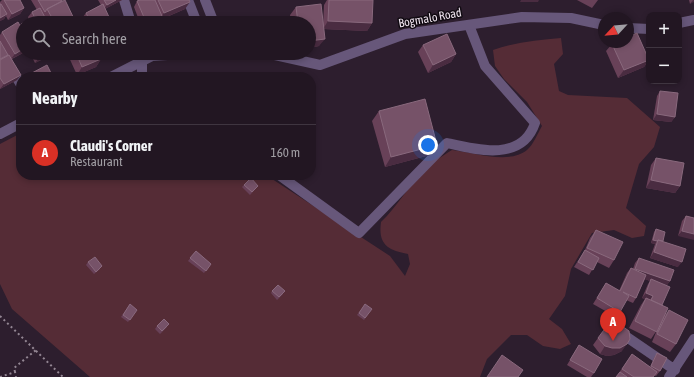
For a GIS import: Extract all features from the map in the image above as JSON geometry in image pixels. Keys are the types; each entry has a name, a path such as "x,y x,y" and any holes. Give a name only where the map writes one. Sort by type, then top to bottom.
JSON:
{"street":[{"path":"124,0 129,16"},
{"path":"188,0 195,16"},
{"path":"205,0 211,16"},
{"name":"Bogmalo Road","path":"298,60 320,65 405,34 522,17 571,18 598,24"},
{"path":"682,23 694,20"},
{"path":"286,180 360,233 447,143 478,150 508,150 520,144 533,131 535,123 485,66 470,25"},
{"path":"634,28 646,29"},
{"path":"0,50 16,77"},
{"path":"118,72 136,60"},
{"path":"141,60 142,72"},
{"path":"0,134 16,126"},
{"path":"610,326 672,373 694,339"}],"path":[{"path":"0,316 63,377"},
{"path":"16,377 14,368 36,350"},
{"path":"0,377 15,372"}],"shaded area":[{"path":"561,38 563,54 554,64 559,91 568,95 627,98 660,127 654,147 639,164 626,208 646,226 644,236 632,238 614,230 592,233 571,269 565,296 549,319 562,329 571,344 560,349 543,346 527,335 511,335 487,359 480,377 90,377 12,309 0,284 0,144 16,136 16,180 274,180 390,256 405,276 410,264 408,254 389,248 386,245 381,236 381,222 422,172 432,163 452,150 501,157 510,157 519,154 529,148 542,126 527,102 504,79 495,66 493,50 518,43"}],"building":[{"path":"4,0 20,0 24,8 12,14"},
{"path":"38,0 62,1 47,9 45,12"},
{"path":"65,0 73,16 51,16 47,9"},
{"path":"104,0 116,0 107,5"},
{"path":"155,0 162,16 143,16 137,1"},
{"path":"158,0 189,0 190,2 164,13"},
{"path":"329,0 373,0 372,23 328,21"},
{"path":"0,4 7,14 0,18"},
{"path":"103,4 109,16 88,16 86,13"},
{"path":"321,4 325,39 316,40 316,16 297,16 296,7"},
{"path":"40,8 44,16 34,16 32,12"},
{"path":"16,23 15,54 2,32"},
{"path":"637,33 646,53 646,61 624,70 614,48 634,48 634,34"},
{"path":"447,34 456,54 433,65 423,45"},
{"path":"0,41 8,55 0,59"},
{"path":"9,55 19,72 16,72 16,78 4,84 0,78 0,60"},
{"path":"79,60 99,60 82,67"},
{"path":"47,65 50,72 34,72"},
{"path":"660,91 678,93 675,117 657,114"},
{"path":"425,99 437,145 391,157 379,111"},
{"path":"656,158 684,163 680,186 651,180"},
{"path":"249,180 253,180 258,186 252,192 244,185"},
{"path":"686,216 694,218 694,234 682,231"},
{"path":"656,229 665,232 663,241 653,240"},
{"path":"596,230 623,242 614,260 587,248"},
{"path":"658,240 686,249 682,262 654,252"},
{"path":"585,250 599,258 593,270 578,262"},
{"path":"196,251 211,264 206,271 190,258"},
{"path":"95,257 102,266 96,272 88,262"},
{"path":"639,258 674,270 670,281 635,269"},
{"path":"631,268 646,275 636,298 623,292 629,296 620,312 597,298 606,283 620,291"},
{"path":"651,279 670,287 662,305 651,300 653,296 646,293"},
{"path":"278,285 285,291 279,297 272,291"},
{"path":"646,298 668,308 657,332 635,321"},
{"path":"130,304 137,310 130,320 123,315"},
{"path":"365,304 372,309 365,318 359,313"},
{"path":"669,310 688,320 676,344 657,334"},
{"path":"164,319 169,324 162,331 157,326"},
{"path":"612,319 629,331 630,339 627,344 620,348 605,346 598,338"},
{"path":"579,345 602,359 594,373 570,360"},
{"path":"657,353 667,358 660,371 651,366"},
{"path":"632,354 657,372 653,377 634,377 622,369"},
{"path":"502,355 523,370 518,377 487,377"},
{"path":"620,372 627,377 616,377"}],"place":[{"name":"Claudi's Corner","path":"613,341"}]}
